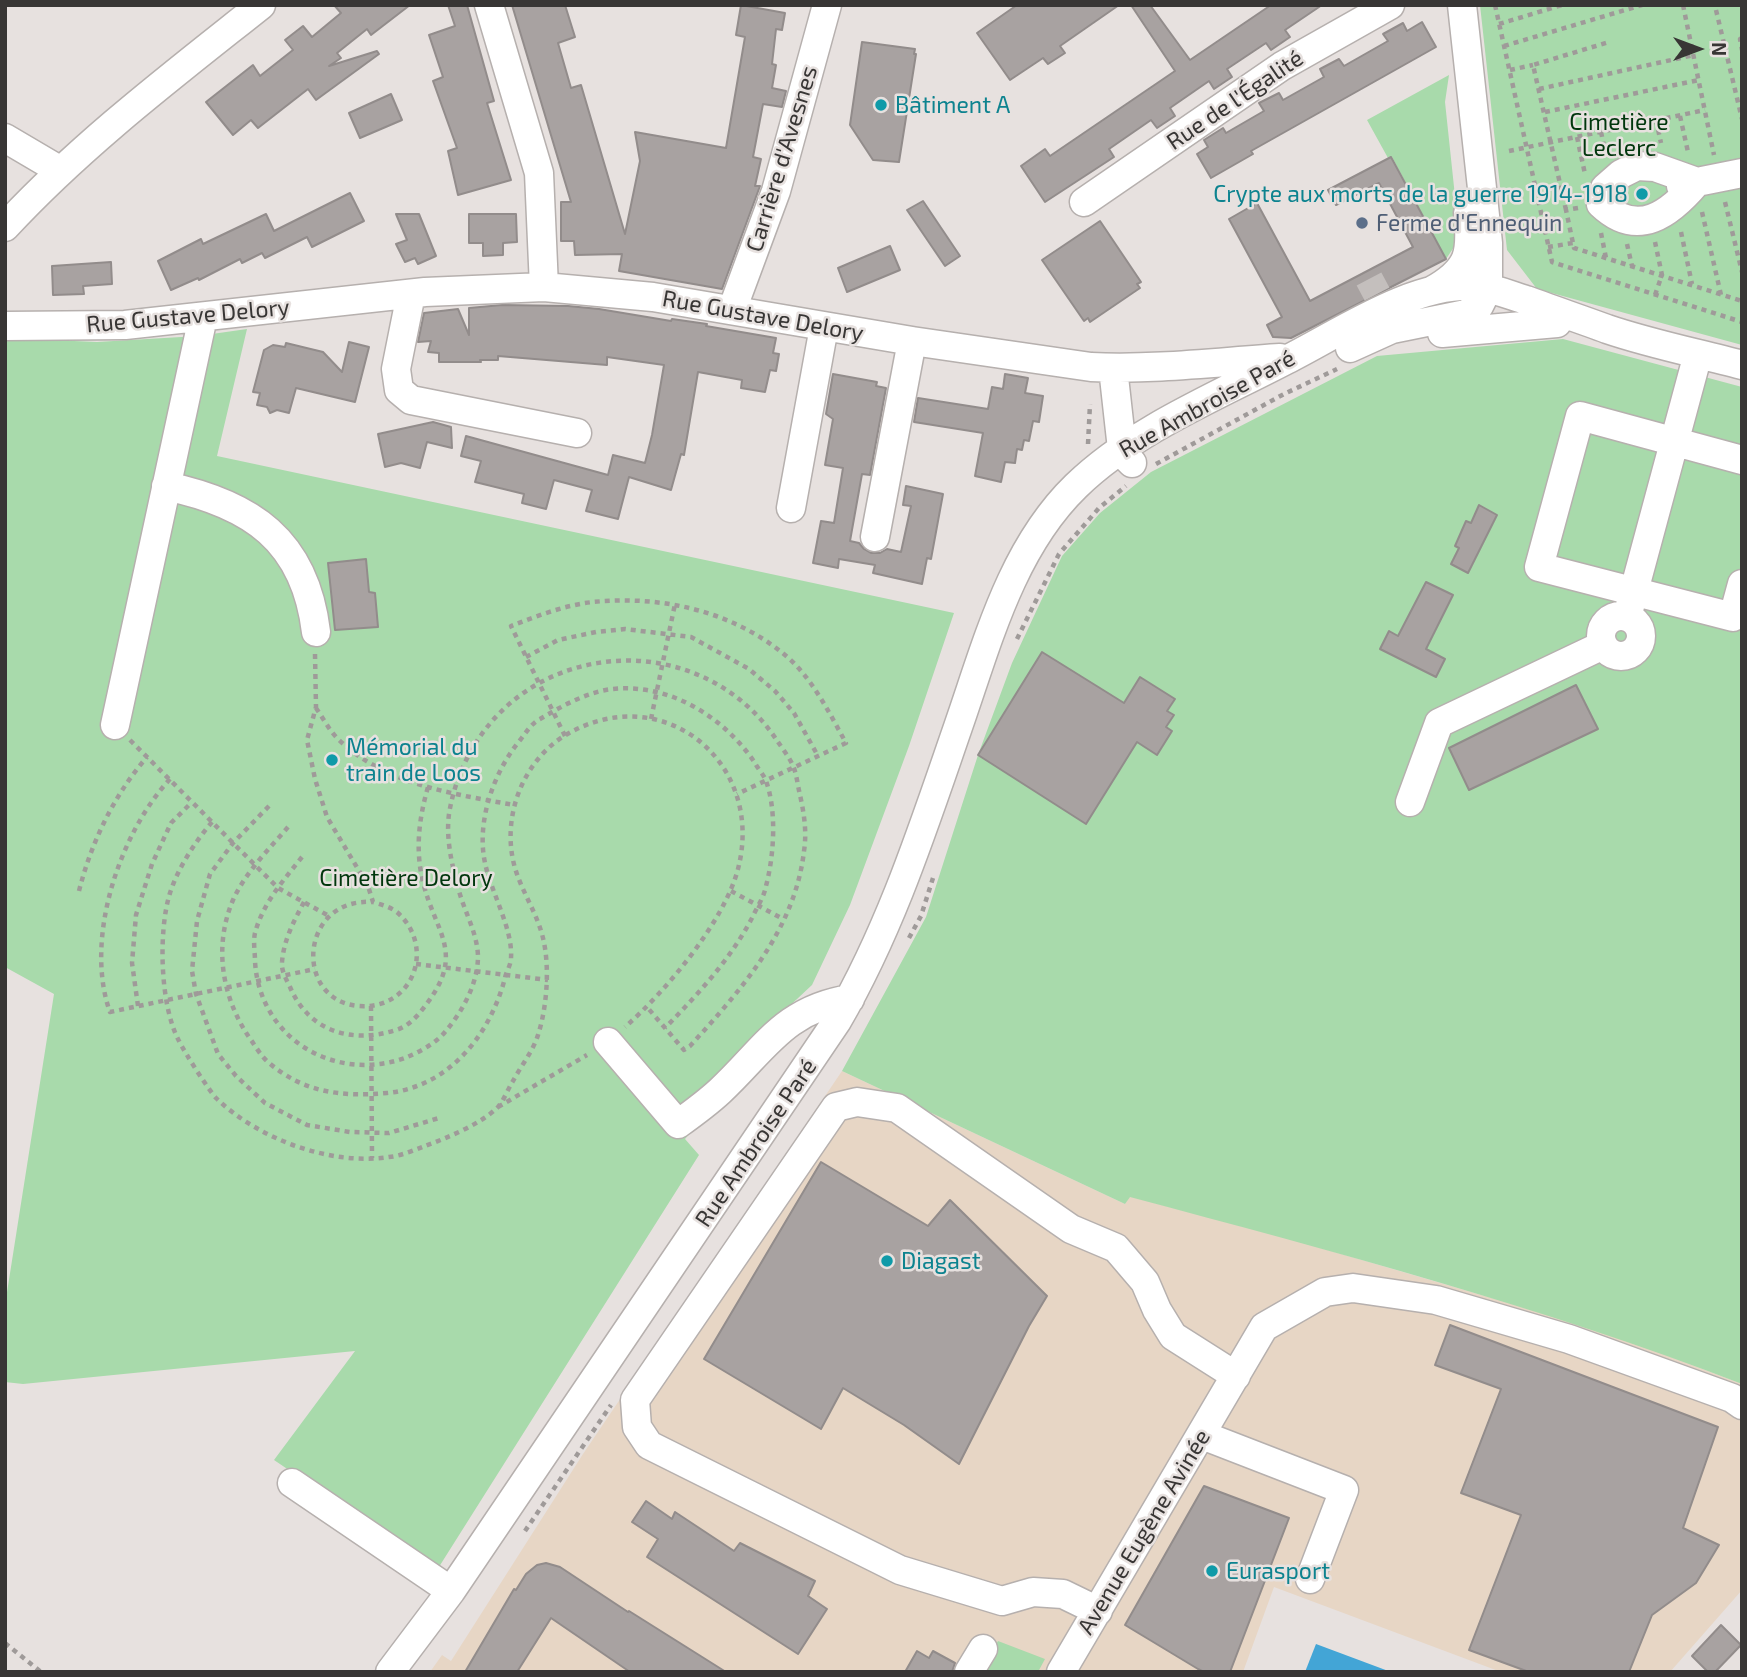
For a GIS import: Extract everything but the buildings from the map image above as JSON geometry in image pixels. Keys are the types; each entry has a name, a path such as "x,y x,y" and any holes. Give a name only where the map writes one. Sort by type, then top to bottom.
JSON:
{"street":[{"path":"5,227 61,171 135,106 261,5"},
{"path":"489,5 539,173 544,287"},
{"name":"Carrière d'Avesnes","path":"732,310 776,191 827,5"},
{"name":"Rue de l'Égalité","path":"1084,202 1282,66 1390,5"},
{"path":"1462,5 1483,274 1488,288 1510,306 1557,323 1613,331"},
{"name":"Rue Ambroise Paré","path":"1428,292 1452,277 1468,259 1471,237 1457,106 1465,70"},
{"path":"5,138 61,171"},
{"path":"1637,166 1655,167 1691,190 1630,220 1611,215 1603,196 1621,174 1637,166"},
{"name":"Rue Ambroise Paré","path":"390,1672 451,1591 825,1040 850,999 895,903 989,637 1022,560 1038,532 1073,488 1127,456 1199,405 1293,356 1381,302 1464,286 1488,288 1479,306 1466,314 1392,329 1167,441 1127,456"},
{"name":"Rue Gustave Delory","path":"5,326 109,326 411,294 544,287 627,293 912,341 1102,367 1293,356"},
{"path":"1488,288 1613,331 1742,365"},
{"path":"411,294 396,369 399,390 411,400 577,433"},
{"path":"115,725 203,317"},
{"name":"Rue Ambroise Paré","path":"1347,350 1380,339 1557,323"},
{"path":"791,508 824,327"},
{"path":"875,537 912,341"},
{"path":"1410,802 1439,723 1603,645 1601,632 1607,621 1618,616 1631,604 1698,354"},
{"path":"1102,367 1127,456"},
{"path":"1742,460 1580,416 1539,567 1631,604 1733,617 1742,584"},
{"path":"166,486 224,502 252,518 278,540 289,553 307,585 316,632"},
{"path":"608,1042 678,1125 720,1092 769,1039 799,1016 827,1003 850,999"},
{"path":"1098,1611 1063,1594 1032,1592 1002,1601 900,1570 649,1445 637,1427 635,1400 836,1107 857,1102 897,1108 1071,1229 1116,1248 1145,1282 1157,1310 1173,1336 1232,1384"},
{"name":"Avenue Eugène Avinée","path":"1061,1672 1264,1327 1325,1292 1353,1288 1436,1300 1556,1335 1732,1398 1742,1405"},
{"path":"1202,1435 1344,1490 1310,1579"},
{"path":"292,1483 451,1591"}],"path":[{"path":"1499,23 1562,5"},
{"path":"1504,46 1642,5"},
{"path":"1655,295 1691,190 1705,110 1683,5"},
{"path":"1716,10 1742,119"},
{"path":"1742,38 1742,50"},
{"path":"1510,70 1609,42"},
{"path":"1539,89 1694,55"},
{"path":"1533,65 1574,248 1742,301"},
{"path":"1545,112 1699,80"},
{"path":"1508,151 1705,110"},
{"path":"1680,116 1691,163 1691,190 1678,219 1693,285"},
{"path":"1577,137 1588,186 1603,196"},
{"path":"1691,190 1742,272"},
{"path":"1691,190 1699,201 1721,295"},
{"path":"1566,210 1603,196"},
{"path":"1548,247 1573,243"},
{"path":"1088,455 1102,367"},
{"path":"565,736 511,626 546,613 592,602 643,601 675,604 714,615 748,630 786,656 823,700 846,743 737,794"},
{"path":"651,719 675,604"},
{"path":"526,657 558,640 596,632 625,629 691,637 758,676 775,691 794,713 818,756"},
{"path":"316,632 316,707 307,740 315,779 327,817 368,886 373,902"},
{"path":"302,857 266,903 254,937 257,981 264,1002 279,1026 305,1050 328,1060 387,1064 419,1053 443,1035 466,1002 478,957 472,926 458,891 451,858 449,816 459,776 488,724 516,698 538,684 579,667 609,660 640,660 708,677 738,696 763,720 794,767 804,817 804,851 792,901 773,943 740,991 690,1046 684,1050 648,1007"},
{"path":"288,827 233,899 222,939 226,988 236,1020 265,1060 297,1083 336,1095 371,1095 425,1083 451,1069 482,1033 501,994 512,959 505,919 484,860 488,800 506,757 536,721 574,701 610,689 650,690 697,708 715,719 743,745 766,780 773,820 773,854 765,890 744,932 707,985 665,1028"},
{"path":"316,707 336,737 359,757 380,770 428,787 514,805"},
{"path":"212,822 188,856 170,893 163,944 167,1000 178,1040 214,1096 240,1117 296,1147 372,1158 392,1157 456,1135 608,1042 648,1007 700,943 731,891 743,844 742,815 737,794 722,763 709,749 691,733 651,719 602,719 565,736 541,755 523,782 514,805 512,851 516,871 536,913 545,942 548,980 538,1036 498,1107"},
{"path":"115,725 278,888 329,916"},
{"path":"79,891 86,862 112,806 147,757"},
{"path":"170,779 153,798 125,848 111,889 101,962 106,1003 110,1012 315,969"},
{"path":"304,902 287,935 282,964 296,1003 315,1022 339,1034 371,1035 400,1029 419,1014 436,991 447,968 439,922 423,882 418,844 421,812 428,787"},
{"path":"138,1006 132,963 136,915 152,864 171,823 192,802"},
{"path":"269,806 233,843 210,874 197,921 192,971 195,994 218,1054 236,1076 265,1103 307,1125 350,1132 389,1133 439,1118"},
{"path":"731,891 783,919"},
{"path":"373,902 398,913 407,925 416,948 414,975 407,987 388,1000 371,1006 358,1006 339,999 325,989 318,981 313,947 329,916 351,904 373,902"},
{"path":"416,964 548,980"},
{"path":"371,1006 372,1158"},
{"path":"5,1643 41,1672"}],"shaded area":[{"path":"842,1071 1125,1204 1129,1196 1297,1241 1567,1320 1742,1384 1742,1590 1670,1672 1501,1672 1274,1587 1243,1672 430,1672 442,1655 451,1661 583,1454"}],"green space":[{"name":"Cimetière Leclerc","path":"1480,5 1742,5 1742,345 1537,289 1507,250"},
{"path":"1449,75 1445,102 1459,234 1446,259 1392,157 1388,158 1367,120"},
{"name":"Cimetière Delory","path":"247,329 217,456 954,613 909,746 850,905 812,985 750,1043 723,1095 685,1139 699,1155 437,1570 274,1460 355,1351 23,1384 5,1382 5,1305 54,994 5,967 5,338 97,342 198,336"},
{"path":"1563,339 1742,387 1742,1384 1591,1330 1439,1282 1130,1197 1125,1204 842,1071 926,917 978,755 1012,663 1062,556 1100,513 1151,472 1377,356"},
{"path":"998,1641 1045,1659 1038,1672 980,1672"}],"water":[{"path":"1316,1644 1391,1672 1305,1672"}],"tunnel":[{"path":"1369,279 1377,294"}],"place":[{"name":"Bâtiment A","path":"881,105"},
{"name":"Crypte aux morts de la guerre 1914-1918","path":"1642,194"},
{"name":"Ferme d'Ennequin","path":"1362,223"},
{"name":"Mémorial du train de Loos","path":"332,760"},
{"name":"Diagast","path":"887,1261"},
{"name":"Eurasport","path":"1212,1571"}]}
